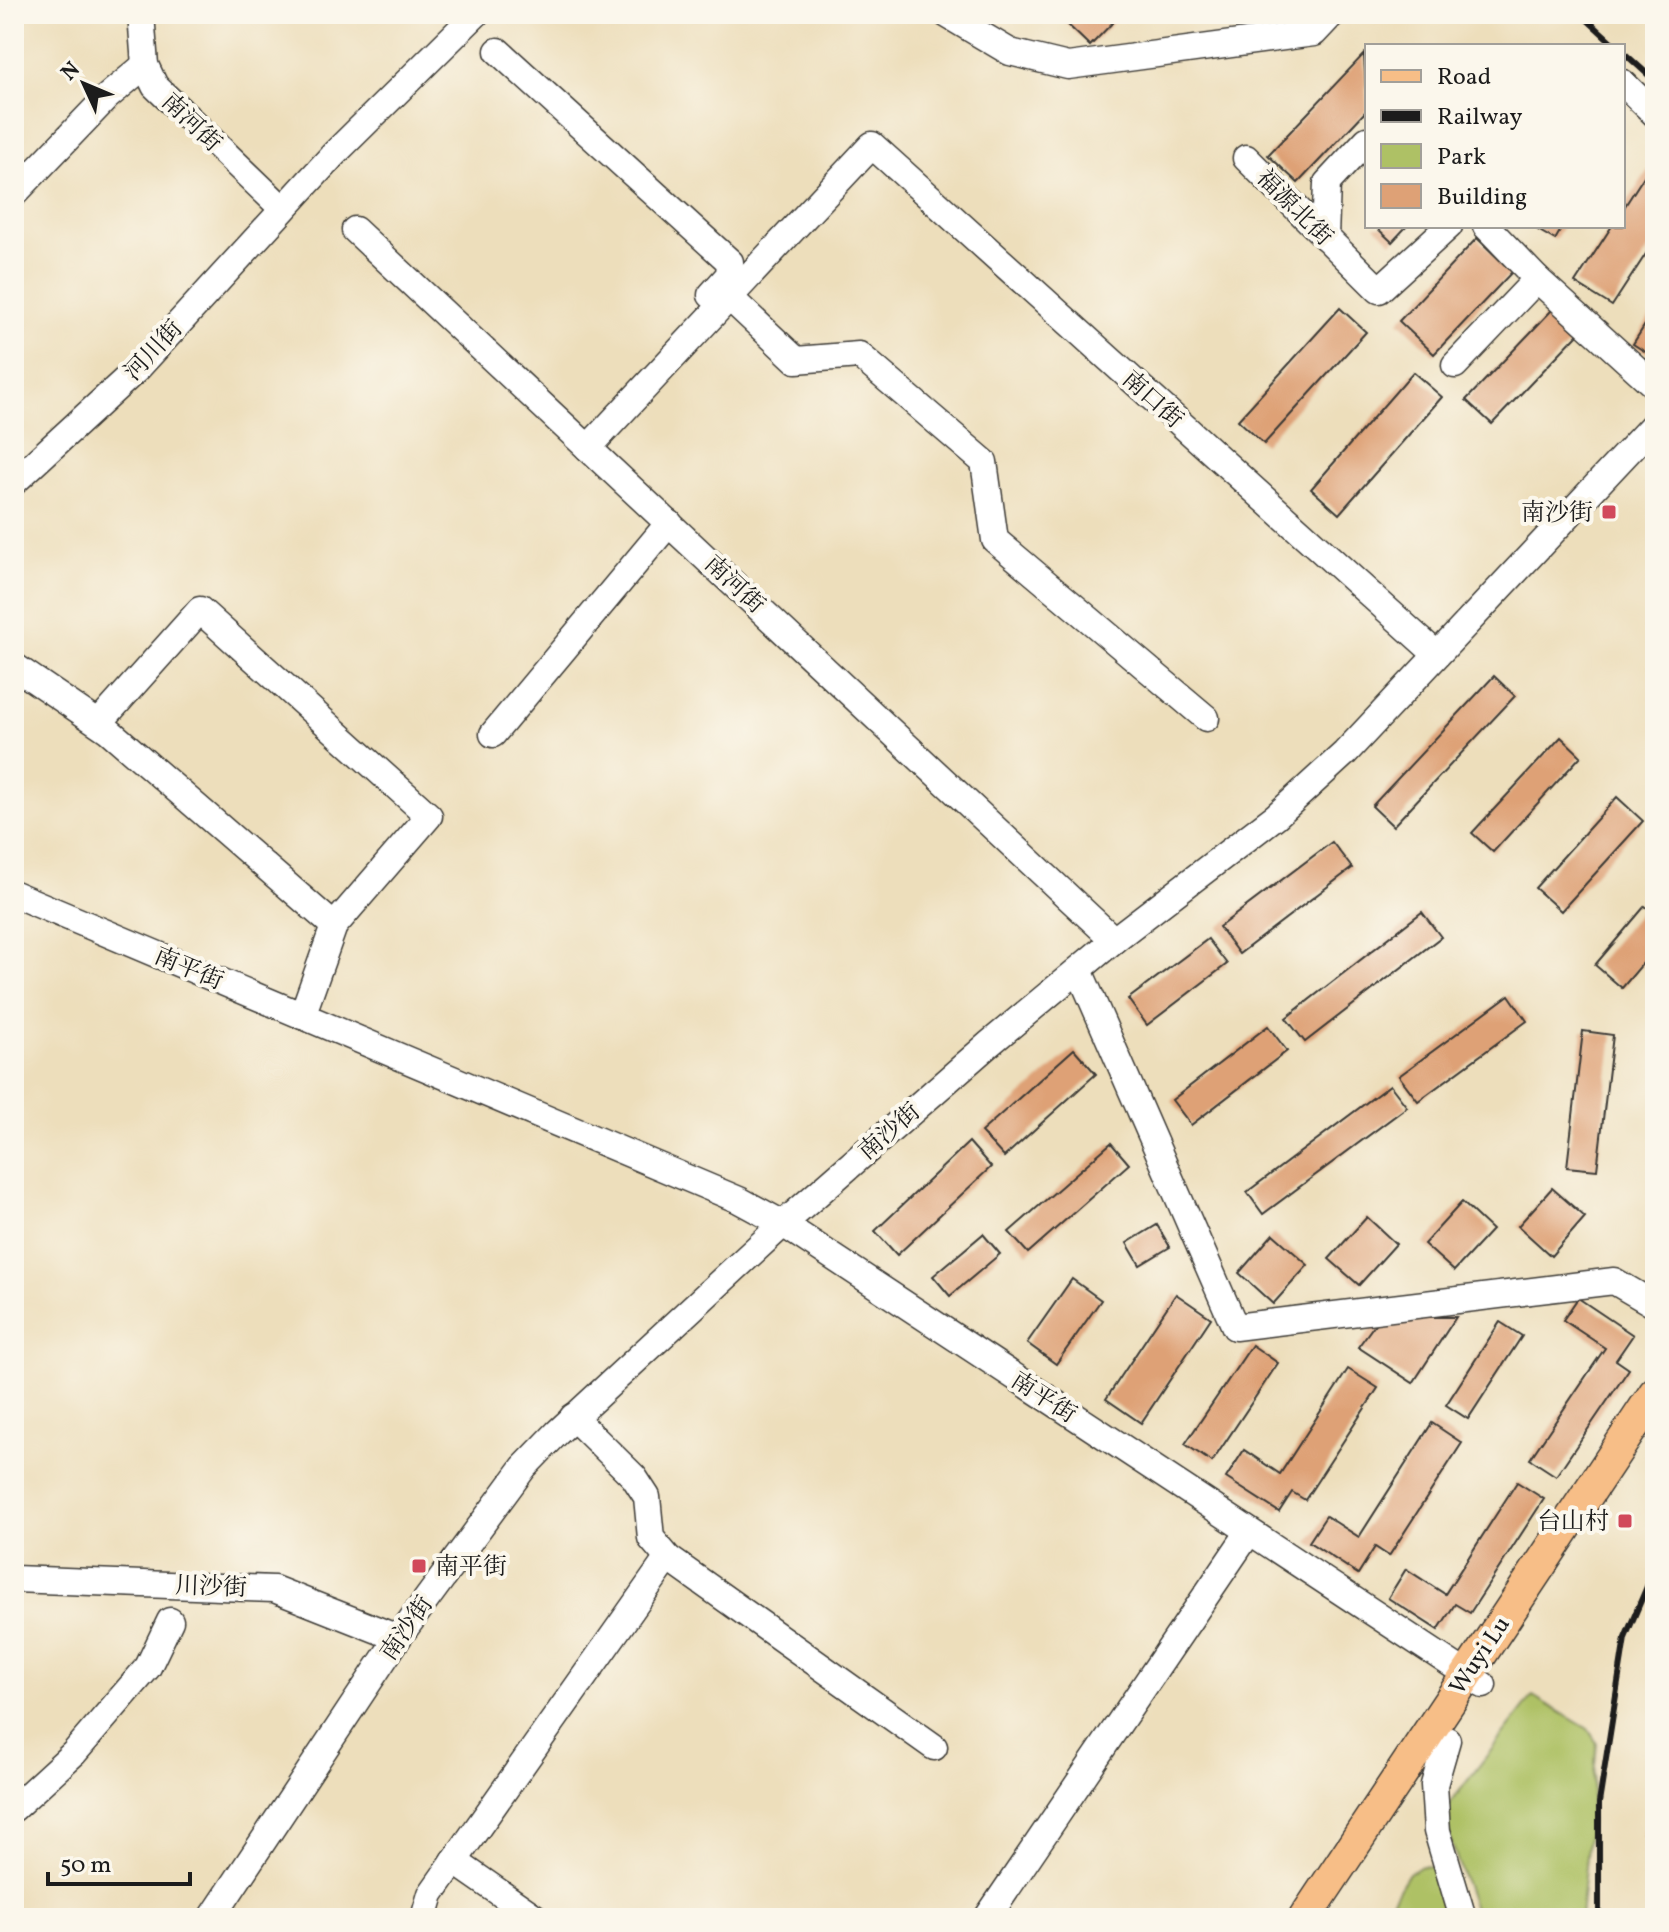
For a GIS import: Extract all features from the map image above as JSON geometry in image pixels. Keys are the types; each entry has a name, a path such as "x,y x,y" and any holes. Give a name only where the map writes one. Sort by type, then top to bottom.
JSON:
{"main road":[{"name":"Wuyi Lu","path":"1329,1918 1447,1740 1475,1680 1655,1393"},
{"name":"Wuyi Lu","path":"1305,1918 1655,1432"}],"street":[{"name":"南河街","path":"141,14 145,65 155,86 283,209"},
{"name":"河川街","path":"14,482 137,369 283,209 476,14"},
{"path":"946,14 1010,52 1068,66 1314,33 1332,14"},
{"path":"498,51 730,262 729,275 664,347 661,369"},
{"path":"14,194 107,97 145,65"},
{"path":"1625,85 1655,114"},
{"path":"1325,237 1327,183 1365,142"},
{"name":"南口街","path":"728,296 872,145 1435,653"},
{"name":"福源北街","path":"1246,158 1379,290 1447,228"},
{"path":"1488,228 1537,279 1655,386"},
{"name":"南河街","path":"355,230 1114,940"},
{"path":"1455,365 1537,279"},
{"path":"588,448 728,296 796,360 859,355 984,462 995,540 1206,718"},
{"name":"南沙街","path":"212,1918 398,1638 524,1467 573,1417 783,1224 1114,940 1276,816 1345,753 1435,653 1655,423"},
{"path":"493,734 669,523"},
{"path":"99,723 200,610 429,816 334,926 302,1016"},
{"path":"14,666 99,723 334,926"},
{"name":"南平街","path":"14,894 739,1200 783,1224 1475,1680"},
{"path":"1079,970 1235,1327 1614,1281 1655,1305"},
{"path":"573,1417 634,1477 647,1497 651,1538 668,1558 934,1747"},
{"path":"987,1918 1249,1532"},
{"path":"424,1918 431,1894 668,1558"},
{"name":"川沙街","path":"14,1579 274,1589 398,1638"},
{"path":"14,1808 74,1753 148,1667 170,1621"},
{"path":"1447,1740 1434,1785 1437,1831 1463,1918"},
{"path":"454,1861 536,1918"}],"green space":[{"path":"1533,1696 1588,1729 1597,1743 1580,1918 1477,1918 1445,1824 1448,1806"},
{"path":"1421,1866 1433,1867 1450,1918 1381,1918 1409,1873"}],"building":[{"path":"1072,14 1121,14 1090,46 1064,21"},
{"path":"1364,54 1365,112 1298,183 1268,155"},
{"path":"1655,159 1655,240 1612,306 1575,283 1611,228 1625,228 1625,206"},
{"path":"1377,228 1405,228 1392,242"},
{"path":"1534,228 1562,228 1555,240"},
{"path":"1477,238 1512,272 1434,354 1399,321"},
{"path":"1340,308 1366,332 1264,444 1238,420"},
{"path":"1655,309 1655,358 1633,344"},
{"path":"1552,310 1578,334 1492,424 1466,400"},
{"path":"1413,372 1442,397 1339,514 1311,489"},
{"path":"1494,676 1515,696 1393,826 1372,806"},
{"path":"1561,737 1581,756 1493,852 1472,833"},
{"path":"1617,797 1643,821 1561,911 1535,888"},
{"path":"1332,842 1352,868 1239,954 1219,927"},
{"path":"1645,906 1652,912 1655,909 1655,949 1622,988 1595,965"},
{"path":"1422,912 1441,937 1305,1042 1286,1018"},
{"path":"1208,939 1227,964 1147,1025 1128,999"},
{"path":"1509,995 1527,1021 1418,1101 1399,1076"},
{"path":"1268,1026 1287,1051 1191,1125 1172,1100"},
{"path":"1583,1031 1613,1035 1597,1170 1567,1167"},
{"path":"1074,1049 1096,1074 1004,1157 981,1132"},
{"path":"1390,1085 1407,1107 1263,1214 1247,1192"},
{"path":"969,1142 991,1167 897,1255 875,1231"},
{"path":"1111,1143 1129,1164 1028,1253 1009,1232"},
{"path":"1552,1188 1585,1217 1551,1256 1518,1226"},
{"path":"1462,1202 1492,1230 1454,1271 1424,1244"},
{"path":"1367,1217 1396,1244 1359,1285 1329,1259"},
{"path":"1157,1225 1170,1247 1140,1265 1127,1243"},
{"path":"983,1234 1000,1254 950,1296 933,1276"},
{"path":"1273,1234 1308,1265 1273,1304 1239,1273"},
{"path":"1072,1279 1101,1300 1056,1364 1027,1343"},
{"path":"1176,1294 1211,1318 1141,1423 1106,1399"},
{"path":"1578,1298 1633,1335 1616,1360 1629,1369 1556,1476 1530,1459 1605,1348 1563,1320"},
{"path":"1380,1317 1456,1317 1413,1383 1358,1347"},
{"path":"1500,1322 1522,1336 1468,1419 1446,1405"},
{"path":"1252,1345 1278,1363 1212,1462 1185,1444"},
{"path":"1348,1369 1378,1388 1305,1500 1292,1492 1279,1512 1226,1478 1244,1450 1280,1474"},
{"path":"1432,1423 1462,1443 1389,1556 1375,1547 1358,1574 1309,1542 1326,1516 1359,1537"},
{"path":"1517,1482 1544,1499 1470,1613 1455,1604 1438,1630 1388,1598 1406,1569 1445,1594"},
{"path":"1655,1816 1655,1841 1643,1833"}],"railway":[{"path":"1581,14 1614,44"},
{"path":"1625,54 1655,81"},
{"path":"1599,1918 1599,1803 1625,1638 1655,1568"}],"place":[{"name":"南沙街","path":"1609,512"},
{"name":"台山村","path":"1625,1521"},
{"name":"南平街","path":"419,1566"}]}
